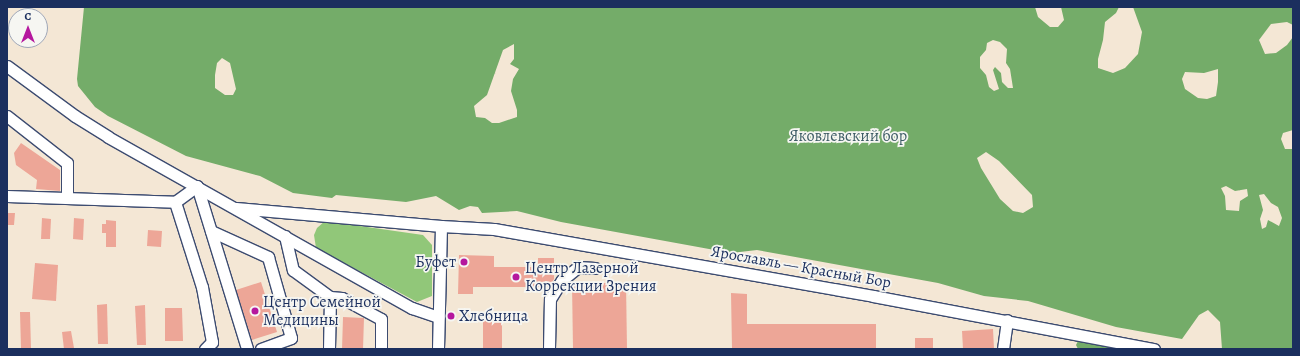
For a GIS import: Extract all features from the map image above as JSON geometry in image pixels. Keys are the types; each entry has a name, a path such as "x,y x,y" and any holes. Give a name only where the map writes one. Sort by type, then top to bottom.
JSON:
{"street":[{"path":"7,66 92,127 412,308 438,317"},
{"path":"7,116 67,163 67,198"},
{"path":"7,196 175,202 197,186"},
{"path":"197,186 247,349"},
{"path":"175,202 202,287 212,342 208,348 205,349"},
{"name":"Ярославль — Красный Бор","path":"236,208 441,226 494,229 1007,320 1154,349"},
{"path":"438,349 441,226"},
{"path":"211,231 268,257 291,338 261,349"},
{"path":"285,236 292,270 330,297 342,298 381,319 381,349"},
{"path":"549,349 550,299 562,280 578,267 595,268"},
{"path":"329,349 330,297"},
{"path":"1003,349 1007,320"}],"green space":[{"name":"Яковлевский бор","path":"84,7 1035,7 1038,17 1050,27 1058,27 1064,20 1061,7 1119,7 1116,13 1105,22 1103,40 1098,59 1098,68 1113,73 1125,68 1138,54 1142,32 1133,7 1293,7 1293,25 1287,22 1271,24 1259,40 1265,54 1276,53 1287,45 1293,37 1293,130 1283,133 1281,139 1285,149 1293,149 1293,349 1222,349 1220,322 1208,310 1199,315 1182,339 1116,327 1028,301 984,296 938,283 757,250 731,253 561,222 517,211 482,213 478,207 470,206 459,210 436,196 406,202 336,195 332,198 293,193 260,176 186,156 108,116 95,107 78,86 77,79","holes":["993,40 1000,42 1007,49 1006,63 1010,69 1013,88 1008,88 1002,82 1001,73 995,67 993,70 999,89 994,91 989,87 986,75 980,68 980,57 986,50 987,43","514,44 514,59 510,64 519,69 513,79 511,91 517,110 517,117 499,123 492,123 485,118 476,117 474,106 487,95 503,50","222,58 230,63 236,89 233,95 225,95 215,88 217,63","1218,69 1216,96 1207,99 1198,98 1185,89 1182,79 1185,72 1204,73","986,152 999,161 1032,195 1033,207 1023,213 1013,211 1000,199 981,168 977,158","1226,186 1235,191 1247,189 1248,196 1240,201 1239,211 1226,210 1225,196 1221,188","1264,194 1271,203 1278,207 1282,218 1279,226 1268,220 1266,227 1262,229 1260,219 1263,210 1259,195"]},
{"path":"325,221 423,235 432,245 432,296 417,302 316,248 314,235 317,228"},
{"path":"1079,339 1129,349 1078,349 1076,345"}],"building":[{"path":"21,143 60,170 60,191 36,189 37,180 16,165 14,153"},
{"path":"7,213 15,213 14,225 7,225"},
{"path":"42,218 51,219 50,239 41,239"},
{"path":"74,218 84,219 83,240 73,239"},
{"path":"106,220 116,221 116,247 106,247 106,233 102,233 102,224 106,224"},
{"path":"148,230 162,231 161,247 147,246"},
{"name":"Центр Лазерной Коррекции Зрения","path":"459,255 494,256 494,267 538,267 538,258 554,258 554,279 549,287 473,287 473,294 458,294"},
{"path":"35,263 58,265 56,301 32,299"},
{"name":"Центр Семейной Медицины","path":"261,282 277,332 252,340 236,290"},
{"path":"572,283 626,283 627,349 573,349"},
{"path":"731,293 747,294 747,324 876,324 876,349 732,349"},
{"path":"107,304 108,344 98,344 97,305"},
{"path":"145,305 146,345 137,345 135,306"},
{"path":"165,308 182,308 183,341 165,341"},
{"path":"20,312 30,312 31,349 21,349"},
{"path":"343,317 364,318 363,349 342,349"},
{"path":"483,317 502,317 502,349 483,349"},
{"path":"993,329 994,349 963,349 962,331"},
{"path":"71,331 74,348 64,349 62,332"},
{"path":"915,338 933,338 933,349 915,349"}],"place":[{"name":"Буфет","path":"464,262"},
{"name":"Центр Лазерной Коррекции Зрения","path":"516,277"},
{"name":"Центр Семейной Медицины","path":"255,311"},
{"name":"Хлебница","path":"451,316"}]}
